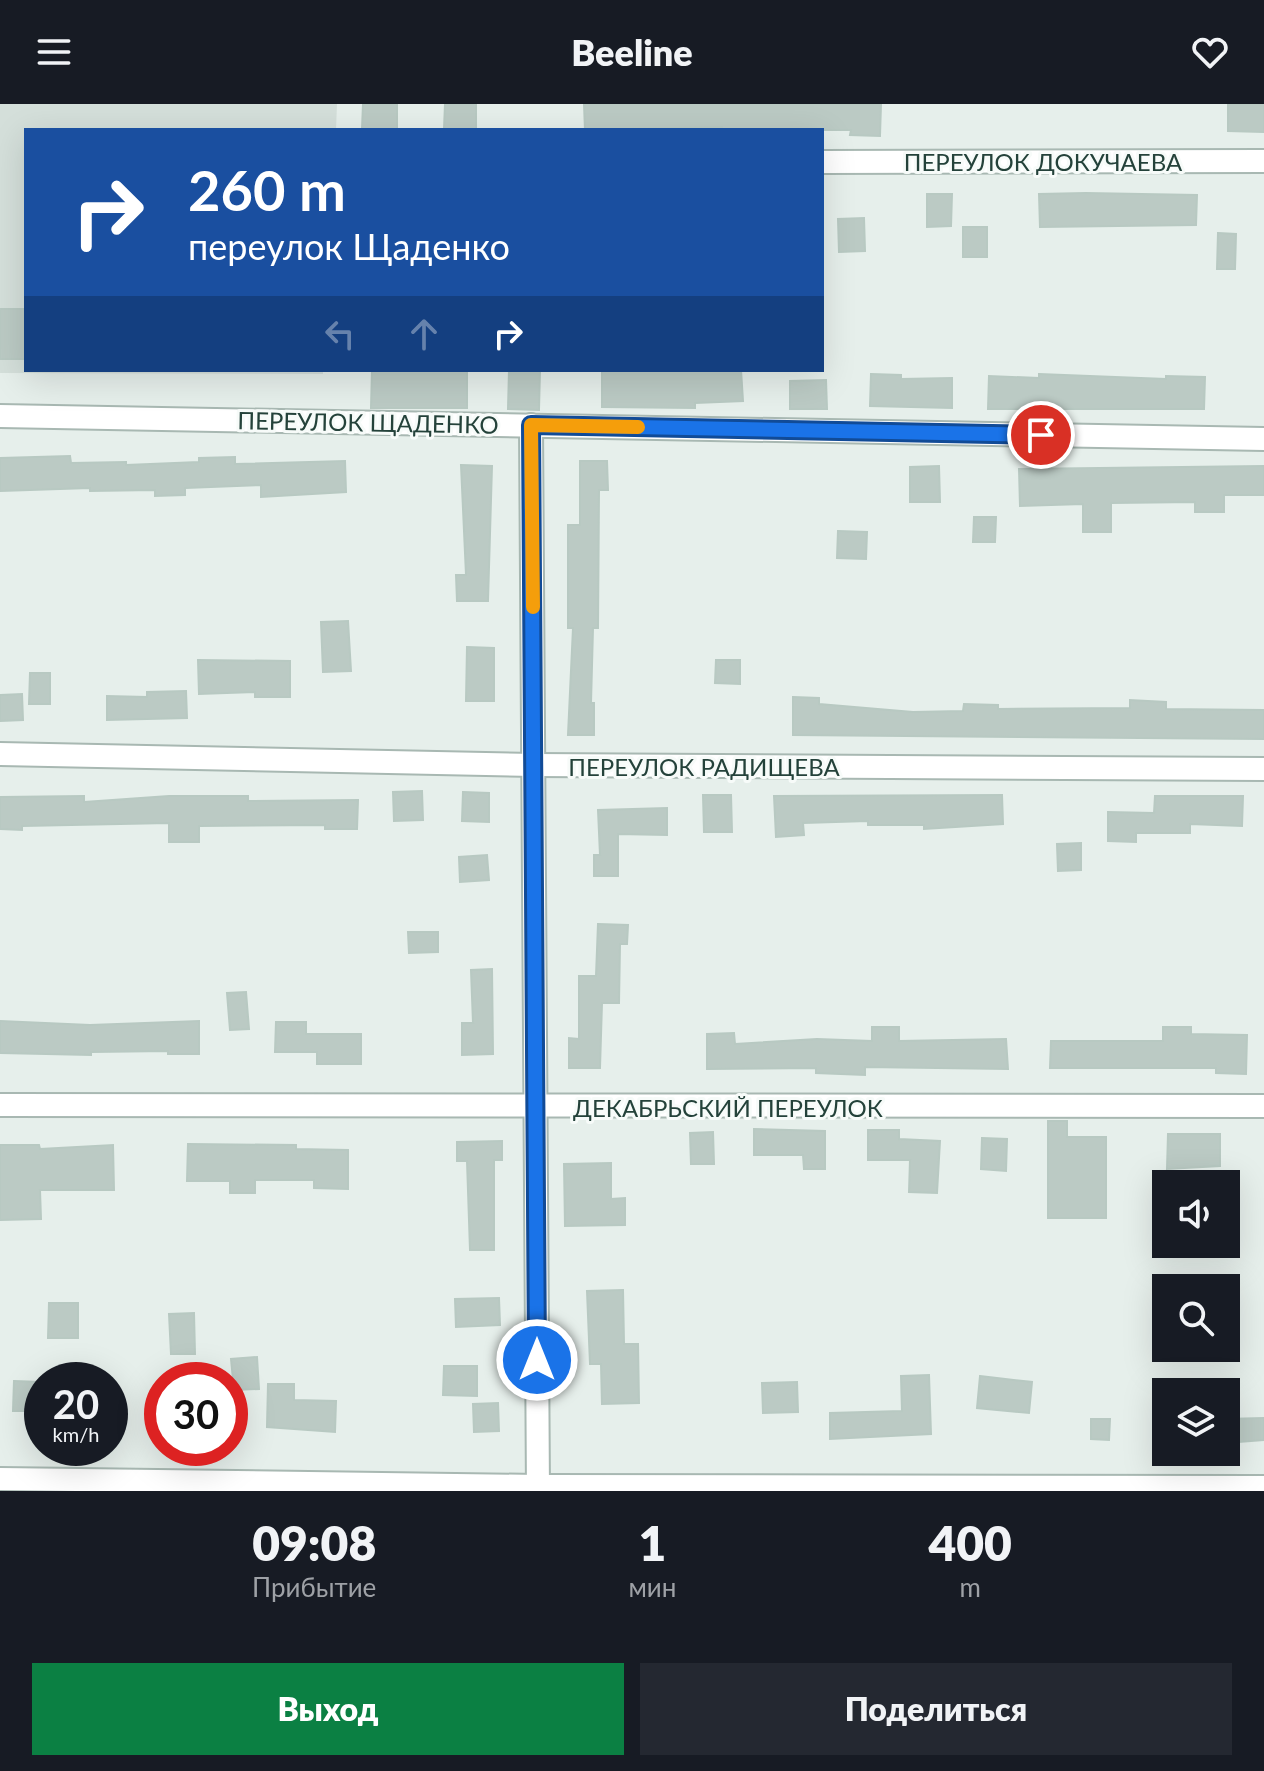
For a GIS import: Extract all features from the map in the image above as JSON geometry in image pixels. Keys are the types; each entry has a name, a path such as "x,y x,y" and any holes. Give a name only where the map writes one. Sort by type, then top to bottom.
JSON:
{"street":[{"name":"ПЕРЕУЛОК ДОКУЧАЕВА","path":"824,162 1264,161"},
{"name":"ПЕРЕУЛОК ЩАДЕНКО","path":"0,416 1264,439"},
{"path":"531,425 538,1488"},
{"name":"ПЕРЕУЛОК РАДИЩЕВА","path":"0,754 534,765 1264,769"},
{"name":"ДЕКАБРЬСКИЙ ПЕРЕУЛОК","path":"0,1105 1264,1106"},
{"path":"0,1479 538,1488 1264,1487"}],"shaded area":[{"path":"0,104 337,104 336,128 24,128 24,372 323,374 0,373"}],"building":[{"path":"363,104 397,104 397,128 362,128"},
{"path":"445,104 476,104 476,128 444,128"},
{"path":"584,104 881,104 880,136 850,135 851,130 824,128 585,128"},
{"path":"1228,104 1264,104 1264,132 1228,131"},
{"path":"927,194 952,194 951,226 927,227"},
{"path":"1039,194 1197,195 1196,225 1040,227"},
{"path":"864,218 865,251 839,252 838,219"},
{"path":"963,227 987,227 987,257 963,257"},
{"path":"1218,233 1236,234 1235,269 1217,269"},
{"path":"0,309 24,309 24,359 0,359"},
{"path":"372,372 467,372 467,408 371,408"},
{"path":"509,372 540,372 539,410 508,409"},
{"path":"602,372 741,372 743,401 695,403 695,408 602,407"},
{"path":"871,374 901,375 901,379 952,378 952,408 870,406"},
{"path":"1039,374 1166,379 1166,376 1205,377 1204,409 988,409 989,376 1039,378"},
{"path":"826,380 827,409 790,409 790,381"},
{"path":"70,456 71,463 126,462 126,465 235,457 235,464 345,461 346,492 261,497 261,485 185,488 185,495 155,496 155,490 90,491 90,488 0,491 0,458"},
{"path":"580,461 607,461 608,490 599,490 598,628 593,628 591,703 594,703 594,735 568,735 573,628 568,628 568,525 580,525"},
{"path":"461,465 492,466 488,601 457,601 456,575 466,575"},
{"path":"939,466 940,502 910,502 910,467"},
{"path":"1264,466 1264,495 1224,495 1224,512 1195,512 1195,502 1111,503 1111,532 1083,532 1083,504 1020,506 1019,469"},
{"path":"974,517 996,517 995,542 973,542"},
{"path":"838,531 867,532 866,559 837,558"},
{"path":"348,621 351,671 323,672 321,622"},
{"path":"467,647 494,648 494,701 466,701"},
{"path":"198,660 290,661 290,697 255,697 255,692 199,694"},
{"path":"716,660 740,660 740,684 715,683"},
{"path":"30,673 50,673 50,704 29,704"},
{"path":"186,691 187,718 107,720 107,696 147,697 147,692"},
{"path":"22,694 23,720 0,721 0,695"},
{"path":"793,697 819,698 819,704 913,712 963,711 964,704 998,705 998,709 1130,708 1130,700 1166,702 1166,709 1264,710 1264,739 793,735"},
{"path":"422,791 423,820 394,821 393,792"},
{"path":"463,792 489,793 489,822 462,821"},
{"path":"703,795 731,795 732,832 704,832"},
{"path":"1002,795 1003,824 924,829 924,825 868,825 868,821 803,823 804,835 776,837 774,796"},
{"path":"84,796 84,802 169,796 248,796 248,801 358,800 357,829 325,829 325,825 199,826 199,842 169,842 169,823 0,829 0,797"},
{"path":"1155,796 1243,796 1242,826 1190,824 1190,833 1136,833 1136,842 1108,841 1108,812 1154,813"},
{"path":"667,808 667,835 618,834 618,876 594,876 594,855 600,855 598,810"},
{"path":"1081,843 1081,870 1058,871 1057,844"},
{"path":"487,855 489,880 460,882 459,857"},
{"path":"598,924 628,925 627,944 620,944 619,1003 602,1003 600,1068 569,1068 569,1038 579,1039 579,976 596,976"},
{"path":"408,932 438,932 438,952 409,953"},
{"path":"492,969 493,1054 462,1055 462,1023 473,1023 471,970"},
{"path":"246,992 249,1029 230,1030 227,993"},
{"path":"0,1021 90,1025 199,1021 199,1054 168,1054 168,1051 91,1052 91,1055 0,1053"},
{"path":"276,1022 306,1022 306,1034 361,1034 361,1064 317,1064 317,1052 275,1052"},
{"path":"872,1027 899,1027 899,1041 1006,1039 1008,1069 865,1067 865,1075 816,1073 816,1068 707,1069 707,1034 734,1033 735,1044 817,1039 872,1041"},
{"path":"1163,1027 1191,1027 1191,1034 1247,1035 1246,1074 1216,1073 1216,1068 1050,1068 1051,1041 1163,1041"},
{"path":"1048,1121 1067,1121 1067,1137 1106,1137 1106,1218 1048,1218"},
{"path":"754,1129 825,1131 825,1169 804,1169 803,1155 754,1155"},
{"path":"868,1130 899,1130 899,1139 940,1141 937,1193 909,1192 910,1160 868,1160"},
{"path":"713,1132 714,1164 691,1164 690,1133"},
{"path":"1168,1134 1220,1134 1220,1166 1167,1169"},
{"path":"982,1138 1007,1139 1006,1171 981,1169"},
{"path":"502,1141 502,1160 494,1160 494,1250 470,1250 467,1161 457,1161 457,1142"},
{"path":"188,1144 296,1145 296,1149 348,1150 348,1189 314,1188 314,1180 255,1180 255,1193 230,1193 230,1181 187,1181"},
{"path":"0,1145 39,1145 40,1149 113,1145 114,1190 40,1190 41,1219 0,1220"},
{"path":"611,1163 611,1199 625,1198 625,1225 565,1226 564,1164"},
{"path":"623,1290 624,1344 638,1344 639,1403 602,1404 601,1364 590,1364 587,1291"},
{"path":"499,1298 500,1325 456,1327 455,1299"},
{"path":"49,1303 78,1303 78,1338 48,1338"},
{"path":"194,1313 195,1354 171,1354 169,1314"},
{"path":"257,1357 259,1389 248,1389 248,1362 231,1362 231,1359"},
{"path":"444,1366 477,1366 477,1396 443,1395"},
{"path":"929,1375 931,1434 830,1439 830,1413 902,1411 901,1376"},
{"path":"980,1376 1032,1382 1029,1413 977,1408"},
{"path":"14,1381 24,1381 24,1411 13,1411"},
{"path":"797,1382 798,1412 763,1413 762,1383"},
{"path":"268,1384 294,1384 294,1400 336,1401 335,1432 267,1427"},
{"path":"498,1403 499,1431 474,1432 473,1404"},
{"path":"1264,1418 1264,1440 1240,1442 1240,1419"},
{"path":"1091,1419 1110,1419 1109,1440 1091,1439"}],"slow traffic":[{"path":"533,607 531,425 638,427"}],"route":[{"path":"537,1360 531,425 1041,435"}]}
